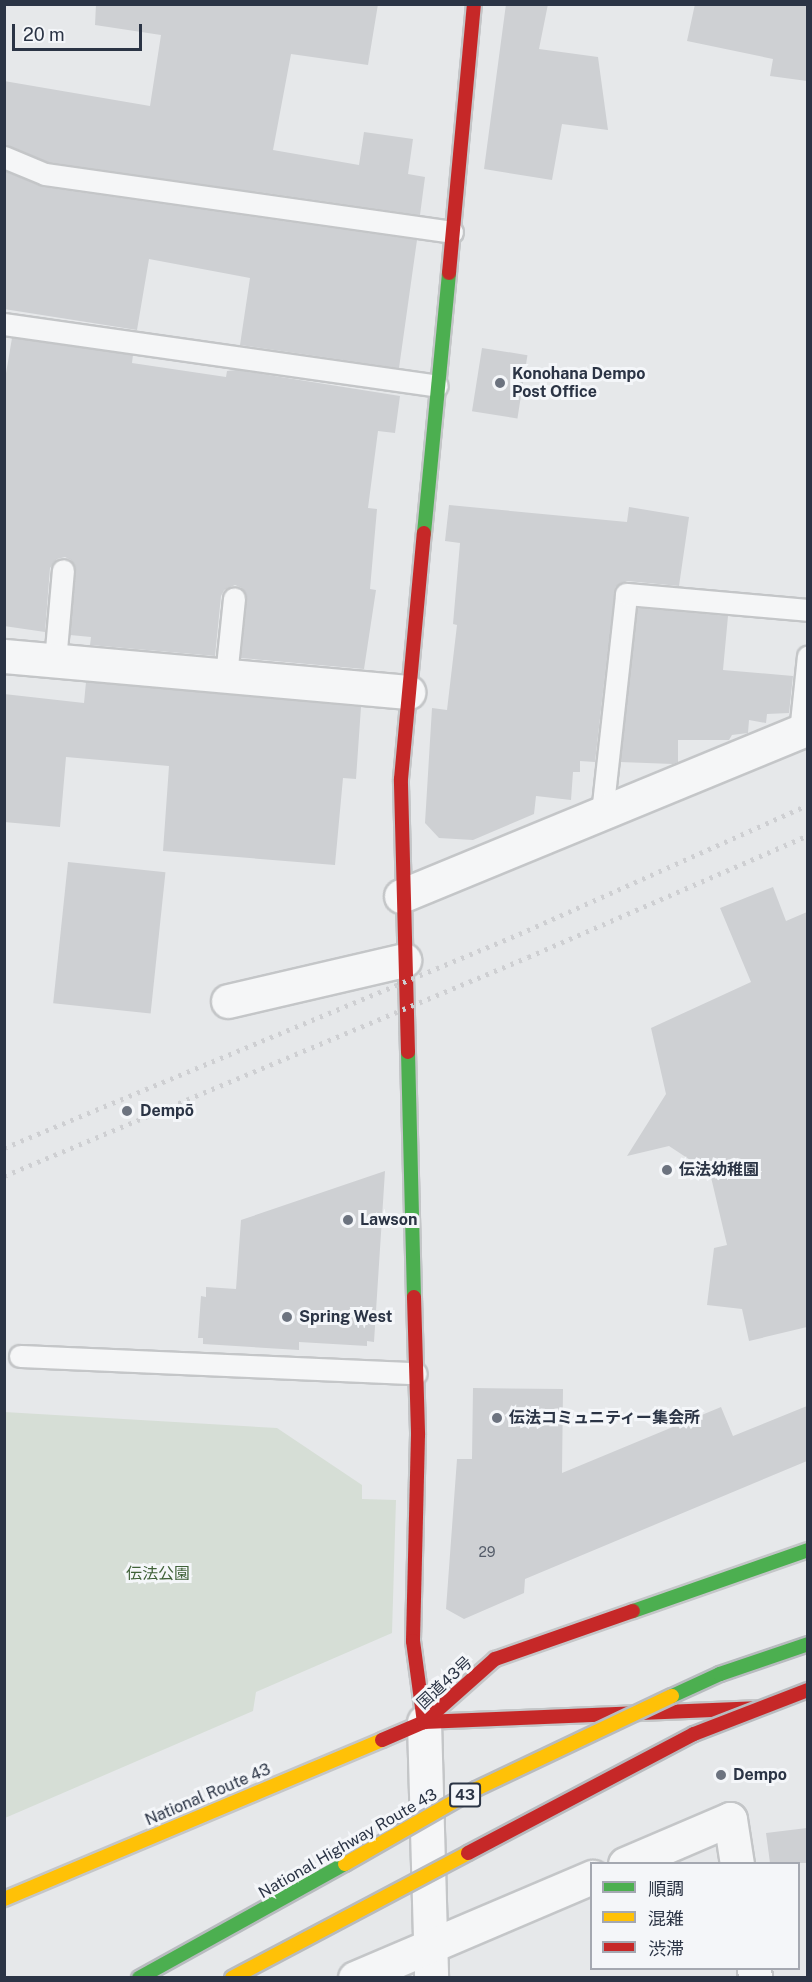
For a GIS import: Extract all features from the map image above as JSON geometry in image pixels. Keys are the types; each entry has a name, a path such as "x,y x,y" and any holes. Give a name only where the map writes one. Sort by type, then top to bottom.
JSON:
{"main road":[{"path":"424,1722 413,1641 416,1373 401,896 401,779 474,4"},
{"name":"国道43号","path":"424,1722 495,1659 807,1550"},
{"name":"National Highway Route 43","path":"139,1977 200,1947 476,1789 720,1674 807,1644"},
{"path":"232,1977 694,1734 807,1690"},
{"name":"国道43号","path":"424,1722 807,1705"},
{"name":"National Route 43","path":"4,1899 424,1722"}],"street":[{"path":"4,656 408,692"},
{"path":"401,896 804,730"},
{"path":"228,1001 404,960"},
{"path":"767,1564 807,1535"},
{"path":"424,1722 431,1977"},
{"path":"627,1862 730,1820 737,1862"},
{"path":"355,1977 590,1877"}],"lane":[{"path":"4,157 45,174 452,232"},
{"path":"4,324 437,386"},
{"path":"55,661 63,570"},
{"path":"602,813 626,594 807,610"},
{"path":"226,676 234,598"},
{"path":"804,730 807,656"},
{"path":"20,1356 416,1373"}],"green space":[{"name":"伝法公園","path":"4,1412 277,1428 362,1485 362,1499 396,1500 392,1633 256,1692 253,1711 5,1818"}],"building":[{"path":"96,4 378,4 368,65 291,54 273,150 359,165 364,132 413,139 408,174 425,177 420,215 48,162 4,145 4,81 150,106 161,35 95,25"},
{"path":"506,4 548,4 539,49 598,57 608,130 562,124 552,180 484,169"},
{"path":"695,4 807,4 807,81 770,76 773,59 687,41"},
{"path":"4,171 43,187 417,240 399,368 240,345 250,278 149,259 137,330 4,309"},
{"path":"12,338 133,355 132,363 226,377 227,371 236,370 400,396 395,433 378,431 368,508 377,509 370,589 376,590 364,669 241,658 247,599 242,588 235,585 224,590 221,596 215,656 90,645 91,637 70,635 76,571 71,560 65,557 57,559 50,568 45,632 4,626 4,385"},
{"path":"482,348 527,355 517,418 472,411"},
{"path":"449,505 627,522 629,507 689,517 679,586 627,581 615,587 595,762 580,761 580,772 573,772 571,800 536,796 534,814 473,840 439,838 425,823 432,708 447,710 457,625 453,624 460,543 445,541"},
{"path":"637,608 728,616 723,670 793,676 789,713 767,714 766,723 749,720 748,733 732,735 729,740 678,740 678,762 673,764 620,762"},
{"path":"86,682 361,707 356,779 343,778 335,865 163,851 169,766 66,757 60,827 4,822 4,694 84,703"},
{"path":"68,862 165,872 151,1013 53,1003"},
{"path":"773,887 786,921 807,912 807,1327 749,1341 742,1309 707,1305 714,1248 727,1245 710,1173 669,1146 627,1156 666,1094 651,1028 751,982 720,908"},
{"path":"385,1171 374,1342 367,1341 367,1346 299,1342 299,1350 203,1344 203,1338 198,1338 201,1296 206,1297 206,1287 236,1289 241,1220"},
{"path":"473,1388 563,1389 562,1473 721,1407 733,1436 807,1406 807,1461 525,1579 524,1593 464,1619 446,1609 457,1459 472,1459"},
{"path":"807,1828 807,1863 770,1862 766,1833"}],"railway":[{"path":"4,1148 519,934 808,805"},
{"path":"4,1176 528,957 808,835"}],"traffic: fast":[{"path":"424,533 449,273"},
{"path":"408,1052 414,1297"},
{"path":"633,1611 808,1550"},
{"path":"672,1696 720,1674 808,1644"},
{"path":"139,1978 345,1864"}],"traffic: slow":[{"path":"345,1864 476,1789 672,1696"},
{"path":"4,1899 382,1740"},
{"path":"232,1978 468,1853"}],"traffic: jam":[{"path":"449,273 474,4"},
{"path":"408,1052 401,779 424,533"},
{"path":"414,1297 418,1435 413,1641 424,1722"},
{"path":"382,1740 424,1722 495,1659 633,1611"},
{"path":"468,1853 694,1734 808,1690"},
{"path":"424,1722 755,1708"}],"place":[{"name":"Konohana Dempo Post Office","path":"500,383"},
{"name":"Dempō","path":"127,1111"},
{"name":"伝法幼稚園","path":"667,1170"},
{"name":"Lawson","path":"348,1220"},
{"name":"Spring West","path":"287,1317"},
{"name":"伝法コミュニティー集会所","path":"497,1418"},
{"name":"Dempo","path":"721,1775"}]}
